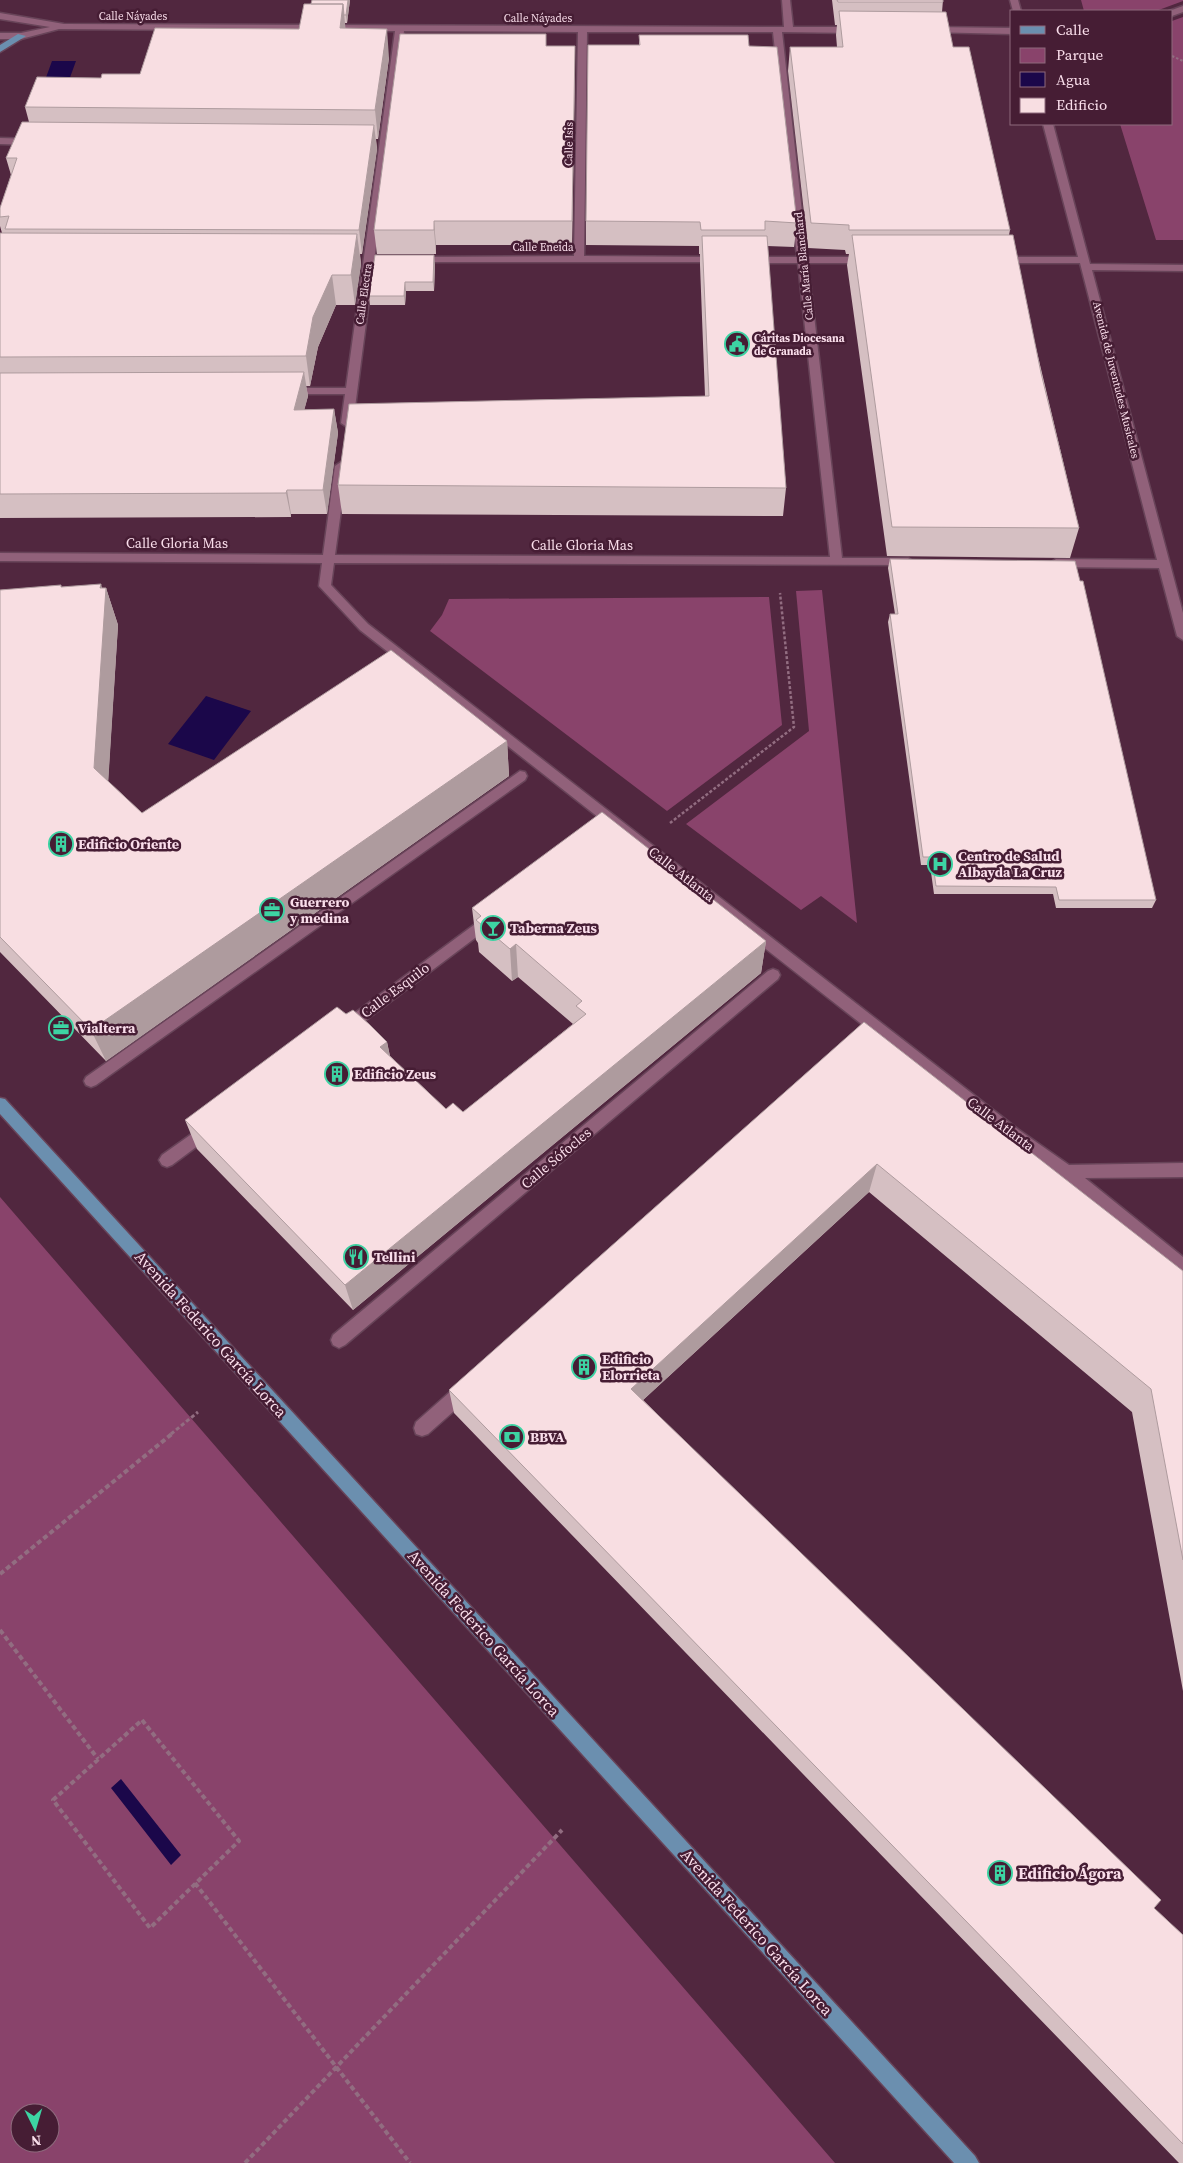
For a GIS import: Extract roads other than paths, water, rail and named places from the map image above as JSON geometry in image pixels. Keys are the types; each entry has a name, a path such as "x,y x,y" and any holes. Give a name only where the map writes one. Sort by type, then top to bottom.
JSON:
{"main road":[{"path":"0,49 22,36"},
{"name":"Avenida Federico García Lorca","path":"0,1104 968,2163"}],"street":[{"path":"786,0 789,30"},
{"name":"Calle Náyades","path":"0,16 64,27 865,30"},
{"name":"Calle Náyades","path":"0,36 22,36 64,27"},
{"name":"Calle Electra","path":"345,437 370,259 381,144 400,28"},
{"name":"Calle Isis","path":"580,260 583,29"},
{"name":"Calle María Blanchard","path":"777,30 836,562"},
{"path":"922,30 1010,31"},
{"name":"Avenida de Juventudes Musicales","path":"1048,125 1183,636"},
{"path":"0,141 42,142"},
{"name":"Calle Eneida","path":"398,259 880,260"},
{"path":"985,260 1183,268"},
{"path":"277,391 351,391"},
{"path":"328,559 342,455"},
{"name":"Calle Gloria Mas","path":"0,557 922,562"},
{"name":"Calle Atlanta","path":"328,559 325,586 364,627 1014,1135 1066,1172 1183,1267"},
{"path":"1048,563 1163,564"},
{"path":"92,1081 520,776"},
{"name":"Calle Esquilo","path":"335,1035 503,910"},
{"name":"Calle Sófocles","path":"339,1340 773,975"},
{"path":"167,1160 223,1118"},
{"path":"1066,1172 1183,1170"},
{"path":"422,1428 481,1375"}],"water":[{"path":"52,61 76,61 68,83 44,83"},
{"path":"206,696 251,711 214,760 168,744"},
{"path":"121,1779 181,1855 171,1865 111,1788"}],"place":[{"name":"Cáritas Diocesana de Granada","path":"737,344"},
{"name":"Edificio Oriente","path":"61,844"},
{"name":"Centro de Salud Albayda La Cruz","path":"940,864"},
{"name":"Guerrero y medina","path":"272,910"},
{"name":"Taberna Zeus","path":"493,928"},
{"name":"Vialterra","path":"61,1028"},
{"name":"Edificio Zeus","path":"337,1074"},
{"name":"Tellini","path":"356,1257"},
{"name":"Edificio Elorrieta","path":"584,1367"},
{"name":"BBVA","path":"512,1437"},
{"name":"Edificio Ágora","path":"1000,1873"}]}
